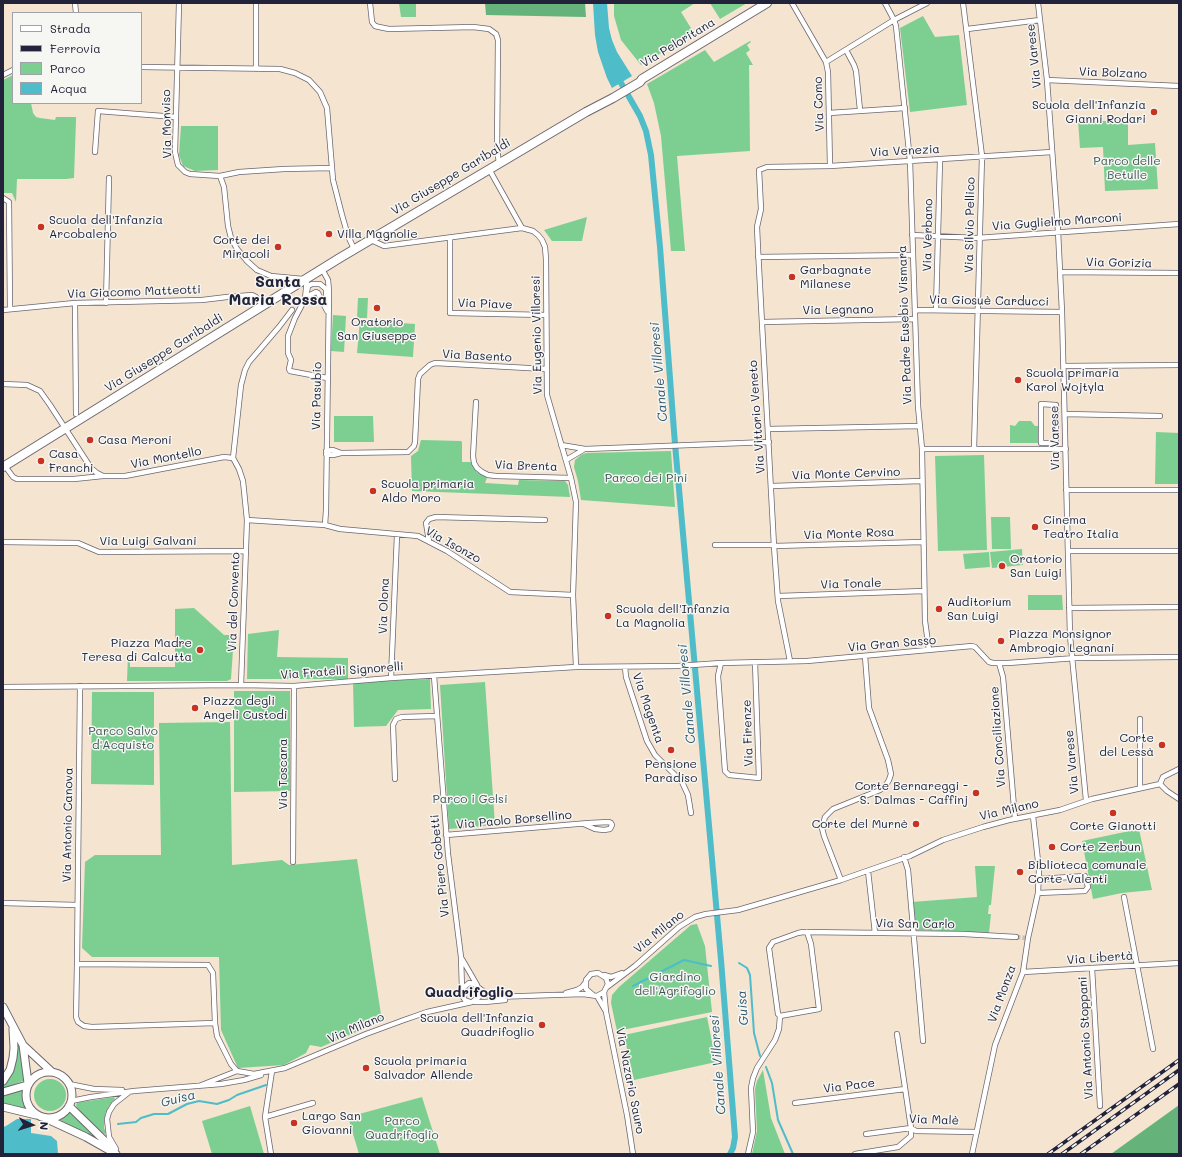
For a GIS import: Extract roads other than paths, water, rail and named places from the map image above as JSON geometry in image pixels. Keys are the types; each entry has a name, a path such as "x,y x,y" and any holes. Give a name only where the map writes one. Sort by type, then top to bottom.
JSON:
{"main road":[{"name":"Via Peloritana","path":"613,95 638,78 642,79 767,3"},
{"name":"Via Giuseppe Garibaldi","path":"4,467 306,278 613,95"}],"street":[{"name":"Via Monviso","path":"179,3 175,152 178,165 185,172 190,174 220,176"},
{"path":"256,3 256,69"},
{"path":"370,3 372,22 379,27 388,29 473,27 490,30 496,34 498,40 497,149 499,163"},
{"name":"Via Como","path":"792,3 826,62 828,72 830,166"},
{"name":"Via Padre Eusebio Vismara","path":"885,3 896,26 910,161 915,319 922,449 925,621 929,650"},
{"path":"826,62 894,20 927,3"},
{"name":"Via Silvio Pellico","path":"963,3 982,156 974,449"},
{"name":"Via Varese","path":"1038,3 1047,80 1058,231 1064,366 1071,658 1086,800"},
{"path":"966,29 1040,20"},
{"path":"846,50 856,71 860,110"},
{"path":"142,67 280,69 295,72 306,78 318,89 325,102 328,113 335,190 348,236 354,249"},
{"path":"3,75 12,70"},
{"name":"Via Bolzano","path":"1047,80 1179,86"},
{"path":"829,113 905,108"},
{"path":"95,152 98,111 176,117"},
{"name":"Via Venezia","path":"759,170 767,167 830,166 1052,152"},
{"name":"Via Verbano","path":"936,310 940,160"},
{"path":"327,378 290,371 290,360 288,353 289,334 304,301 306,278 267,275 257,270 243,256 233,243 229,233 225,190 220,176 239,172 332,168"},
{"path":"371,240 384,246 522,228 489,169"},
{"name":"Via Vittorio Veneto","path":"759,170 760,209 757,227 758,257 772,486 774,546 778,596 790,661"},
{"path":"106,303 109,178"},
{"path":"4,198 9,202 10,309"},
{"name":"Via Guglielmo Marconi","path":"912,235 980,237 1179,224"},
{"name":"Via Eugenio Villoresi","path":"522,228 533,231 538,235 545,247 547,395 571,478 576,502 573,595 576,667"},
{"name":"Via Piave","path":"450,238 450,313 546,316"},
{"path":"758,257 913,255"},
{"name":"Via Pasubio","path":"322,269 328,280 329,291 325,525"},
{"name":"Via Gorizia","path":"1060,272 1179,273"},
{"path":"312,284 320,284 326,289 327,311 318,293 316,292 306,297 308,286 312,284"},
{"name":"Via Giacomo Matteotti","path":"3,310 75,303 202,300 252,296 256,297 262,306"},
{"path":"75,303 76,414"},
{"path":"233,458 240,385 245,370 249,362 280,327 292,310"},
{"name":"Via Giosuè Carducci","path":"915,310 1062,312"},
{"name":"Via Legnano","path":"762,322 915,319"},
{"name":"Via Basento","path":"326,453 333,455 341,453 408,452 415,442 418,379 420,374 430,365 546,369"},
{"path":"1064,366 1179,365"},
{"path":"3,384 26,385 37,389 46,400 91,468 103,476"},
{"name":"Via Brenta","path":"476,402 473,456 474,463 482,472 488,475 496,476 571,478"},
{"path":"1042,404 1056,405 1056,443 1041,443 1042,404"},
{"path":"1065,414 1160,416"},
{"path":"768,429 920,426"},
{"path":"561,445 585,449 769,442"},
{"path":"566,460 585,449"},
{"path":"922,449 1066,449"},
{"name":"Via Montello","path":"4,467 13,477 18,479 74,479 103,476 125,476 211,459 224,457 233,458"},
{"name":"Via del Convento","path":"233,458 243,481 247,520 241,685"},
{"name":"Via Monte Cervino","path":"772,486 922,481"},
{"path":"1066,490 1179,490"},
{"path":"429,541 426,523 432,517 545,520"},
{"name":"Via Isonzo","path":"247,520 325,525 340,529 418,536 468,563 510,592 573,595"},
{"name":"Via Olona","path":"391,678 397,534"},
{"name":"Via Luigi Galvani","path":"3,542 78,543 98,552 246,551"},
{"name":"Via Monte Rosa","path":"715,545 774,546 924,542"},
{"path":"1068,551 1179,551"},
{"name":"Via Tonale","path":"778,596 924,591"},
{"path":"1069,608 1179,607"},
{"name":"Via Gran Sasso","path":"681,666 721,663 807,662 973,646 989,662 999,663 1071,658 1179,657"},
{"path":"841,880 822,828 825,816 833,809 880,790 886,785 891,774 888,760 871,714 865,656"},
{"name":"Via Firenze","path":"721,663 718,676 725,771 729,775 759,778 755,662"},
{"name":"Via Conciliazione","path":"999,663 1003,677 1015,819"},
{"name":"Via Conciliazione","path":"1003,677 1008,663"},
{"name":"Via Fratelli Signorelli","path":"3,687 294,686 391,678 576,667 624,668 681,666"},
{"name":"Via Magenta","path":"624,668 647,740 655,755 682,782 688,795 691,813"},
{"name":"Via Piero Gobetti","path":"434,676 446,836 461,957 462,989"},
{"name":"Via Antonio Canova","path":"80,686 76,1017 78,1022 84,1026 92,1027 215,1023"},
{"name":"Via Toscana","path":"293,862 294,686"},
{"path":"395,779 393,725 396,719 402,717 437,716"},
{"path":"1140,719 1140,788"},
{"path":"1179,769 1163,777 1160,784 1179,799"},
{"name":"Via Milano","path":"607,987 635,966 686,922 695,917 706,914 732,912 841,880 868,871 964,833 1015,819 1060,810 1086,800 1160,784"},
{"name":"Via Monza","path":"972,1154 995,1045 1023,972 1027,938 1038,893 1039,870 1033,816"},
{"name":"Via Paolo Borsellino","path":"446,836 584,824 609,822 612,824 610,829 604,830 595,829 584,824"},
{"path":"904,857 908,870 923,1041"},
{"path":"868,871 875,933"},
{"path":"1038,893 1085,891 1088,887 1085,876 1039,879"},
{"path":"1124,897 1153,1049"},
{"path":"3,903 77,905"},
{"name":"Via San Carlo","path":"780,1016 778,1014 769,948 774,942 798,932 964,934 1016,937"},
{"path":"748,1154 753,1132 751,1088 753,1078 757,1068 776,1040 780,1016 819,1009 811,944 807,932"},
{"path":"811,944 814,932"},
{"name":"Via Piero Gobetti","path":"461,957 478,987"},
{"name":"Via Libertà","path":"1023,972 1179,963"},
{"path":"77,964 208,965 213,974 217,1036 230,1064 237,1071 236,1078 231,1083"},
{"name":"Via Antonio Stoppani","path":"1092,968 1100,1106"},
{"name":"Via Milano","path":"604,975 611,976 627,971"},
{"path":"598,973 604,975 607,981 607,987 604,992 595,995 586,989 585,983 591,974 598,973"},
{"name":"Via Milano","path":"558,995 577,990 585,983"},
{"path":"469,984 478,987 480,991 479,997 472,1002 463,999 461,994 462,989 469,984"},
{"name":"Via Milano","path":"478,987 491,997 595,995"},
{"name":"Via Nazario Sauro","path":"604,992 606,1012 630,1128 633,1154"},
{"name":"Via Nazario Sauro","path":"595,995 606,1012"},
{"name":"Via Milano","path":"199,1086 237,1071 254,1074 286,1068 366,1034 427,1012 454,1005 516,997"},
{"name":"Via Milano","path":"454,1005 463,999"},
{"path":"3,1007 23,1045 52,1072"},
{"path":"3,1081 10,1070 13,1058 14,1048 12,1025"},
{"path":"854,1154 900,1146 911,1136 912,1128 897,1034"},
{"path":"23,1045 28,1084 25,1094 26,1102 37,1116"},
{"path":"228,1075 230,1064"},
{"path":"271,1154 265,1116 272,1071"},
{"path":"3,1092 28,1084 38,1074 52,1072 60,1074 69,1084 72,1092 70,1104 60,1116 47,1118"},
{"name":"Via Milano","path":"70,1104 91,1097 134,1091 231,1083 253,1078 267,1072"},
{"name":"Via Milano","path":"69,1084 94,1089 134,1091"},
{"name":"Via Pace","path":"795,1103 905,1089"},
{"path":"118,1154 110,1137 107,1119 114,1104 124,1095 134,1091"},
{"path":"265,1116 313,1103"},
{"path":"70,1104 118,1154"},
{"path":"3,1108 47,1118 118,1154"},
{"name":"Via Malè","path":"866,1134 912,1128 916,1131 977,1132"}],"water":[{"path":"593,3 607,3 609,28 612,40 617,52 632,76 612,88 598,52 595,35"},
{"path":"17,1119 31,1119 31,1133 51,1136 57,1141 58,1154 3,1154 3,1127"}],"waterway":[{"name":"Canale Villoresi","path":"617,76 640,116 646,131 651,155 735,1137 730,1154"},
{"name":"Guisa","path":"633,986 684,960 711,966"},
{"name":"Guisa","path":"739,963 747,968 750,975 754,1033 760,1056"},
{"name":"Guisa","path":"766,1067 772,1083 778,1120 793,1154"},
{"name":"Guisa","path":"118,1124 136,1122 141,1118 154,1114 168,1114 187,1104 199,1101 217,1104 266,1085"}],"tunnel":[{"path":"1016,937 1026,938"}],"railway":[{"path":"1048,1154 1179,1060"},
{"path":"1062,1154 1179,1070"},
{"path":"1081,1154 1179,1084"}],"place":[{"name":"Scuola dell'Infanzia Gianni Rodari","path":"1154,112"},
{"name":"Scuola dell'Infanzia Arcobaleno","path":"41,227"},
{"name":"Villa Magnolie","path":"329,234"},
{"name":"Corte dei Miracoli","path":"278,247"},
{"name":"Garbagnate Milanese","path":"792,277"},
{"name":"Oratorio San Giuseppe","path":"377,308"},
{"name":"Scuola primaria Karol Wojtyla","path":"1018,380"},
{"name":"Casa Meroni","path":"90,440"},
{"name":"Casa Franchi","path":"41,461"},
{"name":"Scuola primaria Aldo Moro","path":"373,491"},
{"name":"Cinema Teatro Italia","path":"1035,527"},
{"name":"Oratorio San Luigi","path":"1002,566"},
{"name":"Auditorium San Luigi","path":"939,609"},
{"name":"Scuola dell'Infanzia La Magnolia","path":"608,616"},
{"name":"Piazza Monsignor Ambrogio Legnani","path":"1001,641"},
{"name":"Piazza Madre Teresa di Calcutta","path":"200,650"},
{"name":"Piazza degli Angeli Custodi","path":"195,708"},
{"name":"Corte del Lessà","path":"1162,745"},
{"name":"Pensione Paradiso","path":"671,750"},
{"name":"Corte Bernareggi - S. Dalmas - Caffinj","path":"976,793"},
{"name":"Corte Gianotti","path":"1113,813"},
{"name":"Corte del Murnè","path":"916,824"},
{"name":"Corte Zerbun","path":"1052,847"},
{"name":"Biblioteca comunale Corte Valenti","path":"1020,872"},
{"name":"Scuola dell'Infanzia Quadrifoglio","path":"542,1025"},
{"name":"Scuola primaria Salvador Allende","path":"366,1068"},
{"name":"Largo San Giovanni","path":"294,1123"}],"district":[{"name":"Santa Maria Rossa","path":"278,291"},
{"name":"Quadrifoglio","path":"469,993"}],"park label":[{"name":"Parco delle Betulle","path":"1127,168"},
{"name":"Parco dei Pini","path":"646,478"},
{"name":"Parco Salvo d'Acquisto","path":"123,738"},
{"name":"Parco i Gelsi","path":"470,799"},
{"name":"Giardino dell'Agrifoglio","path":"675,984"},
{"name":"Parco Quadrifoglio","path":"402,1128"}]}
